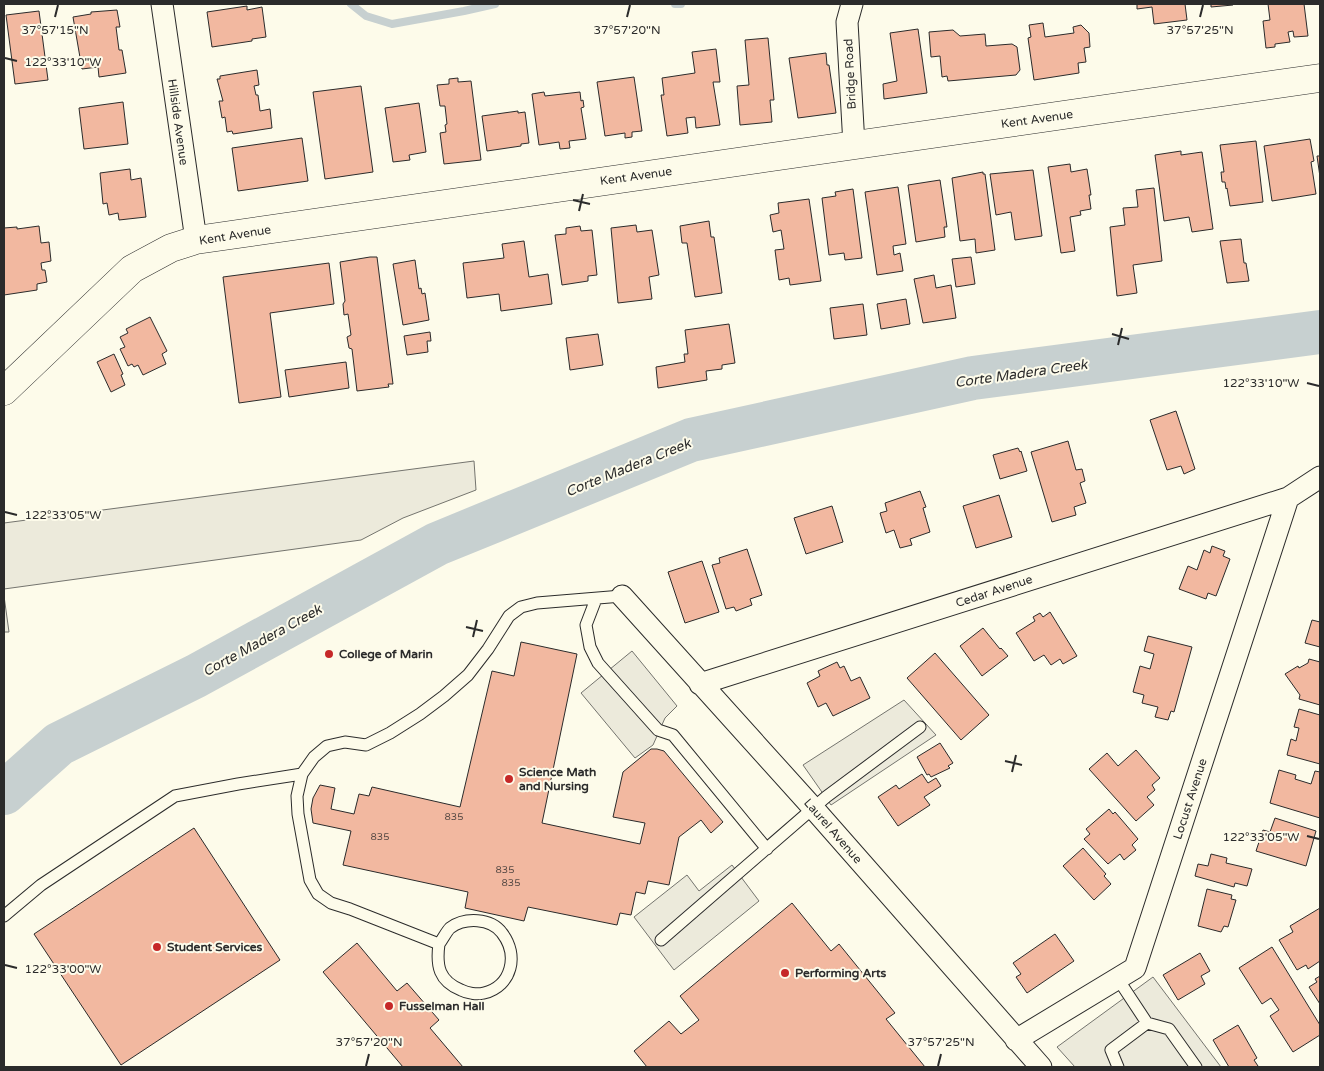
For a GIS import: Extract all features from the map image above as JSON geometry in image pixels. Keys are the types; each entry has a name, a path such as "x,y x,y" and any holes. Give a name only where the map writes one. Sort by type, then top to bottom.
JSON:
{"street":[{"name":"Hillside Avenue","path":"162,4 196,240"},
{"name":"Bridge Road","path":"852,4 847,22 854,145"},
{"name":"Kent Avenue","path":"4,391 132,269 171,248 196,240 1320,78"},
{"name":"Cedar Avenue","path":"700,684 1288,498 1320,477"},
{"name":"Locust Avenue","path":"1016,1040 1135,968 1288,498"},
{"name":"Laurel Avenue","path":"622,596 814,809 1041,1067"}],"lane":[{"path":"439,944 331,903 318,894 310,880 298,814 297,796 302,774 314,758 327,746 345,742 366,745 390,733 432,705 468,675 488,649 508,616 521,607 536,603 622,596"},
{"path":"596,599 586,625 590,647 598,663 658,730 673,735 767,849"},
{"path":"661,940 826,797 920,727"},
{"path":"4,916 41,885 175,796 302,774"},
{"path":"465,921 483,922 497,926 506,938 513,957 508,975 498,987 482,994 467,992 451,986 441,975 437,960 439,944 449,929 465,921"},
{"path":"1118,979 1147,1023 1169,1030 1196,1067"},
{"path":"1118,1067 1111,1050 1147,1023"}],"shaded area":[{"path":"474,461 476,490 403,518 361,540 4,589 4,523"},
{"path":"4,596 9,632 4,632"},
{"path":"632,651 677,706 665,718 653,745 635,758 581,693"},
{"path":"904,700 936,735 831,805 803,765"},
{"path":"732,865 759,901 674,970 634,917 687,875 699,891"},
{"path":"1153,977 1221,1067 1075,1067 1057,1047"}],"building":[{"path":"1137,4 1185,4 1187,20 1154,24 1152,7 1137,9"},
{"path":"1211,4 1233,4 1233,5 1211,7"},
{"path":"1268,4 1304,4 1308,36 1294,37 1293,31 1288,32 1290,42 1275,44 1275,47 1266,48 1263,21 1270,20"},
{"path":"247,6 247,10 262,7 266,37 212,47 207,12"},
{"path":"117,10 120,27 116,27 119,50 122,50 126,73 99,77 98,67 82,69 73,17 91,14 91,12"},
{"path":"39,11 48,80 15,84 6,15"},
{"path":"1043,23 1045,37 1074,33 1073,27 1081,25 1089,33 1090,47 1084,48 1086,62 1078,63 1079,73 1034,80 1028,38 1031,37 1029,25"},
{"path":"918,29 927,93 884,99 883,84 897,81 890,33"},
{"path":"953,30 960,36 985,34 986,46 1012,44 1017,47 1020,70 1016,75 948,81 947,76 942,77 940,56 931,57 929,32"},
{"path":"768,38 774,100 770,100 772,122 740,125 737,86 749,85 745,40"},
{"path":"716,49 720,82 713,82 720,125 696,128 695,117 686,118 688,133 667,136 661,95 664,95 662,78 695,73 692,52"},
{"path":"826,53 836,113 798,118 789,58"},
{"path":"257,70 259,85 254,86 256,95 258,95 260,111 270,109 272,128 233,134 232,131 227,132 225,117 222,118 219,101 223,101 217,79 220,79 220,76"},
{"path":"634,77 642,131 632,132 632,137 625,138 625,133 605,136 597,82"},
{"path":"458,78 458,82 471,81 481,160 444,164 440,133 446,132 445,125 447,124 445,106 440,106 437,85 449,84 449,79"},
{"path":"361,86 373,172 325,179 313,92"},
{"path":"544,92 545,96 580,92 584,107 581,108 586,139 569,141 570,148 560,149 559,142 539,145 532,94"},
{"path":"123,102 128,144 84,149 79,108"},
{"path":"419,103 426,152 409,155 410,160 393,162 385,108"},
{"path":"518,111 518,113 525,112 529,143 487,151 482,116"},
{"path":"302,138 308,181 238,191 232,148"},
{"path":"1310,139 1314,161 1311,162 1316,194 1272,201 1264,146"},
{"path":"1256,141 1263,202 1230,206 1225,182 1222,182 1221,172 1224,172 1220,145"},
{"path":"1181,151 1181,155 1202,152 1213,229 1192,232 1189,217 1164,221 1155,155"},
{"path":"1317,156 1320,156 1320,177"},
{"path":"1070,164 1071,172 1087,169 1091,209 1080,211 1081,215 1070,217 1075,251 1061,253 1048,167"},
{"path":"130,169 131,180 141,178 146,217 119,220 118,213 109,215 107,203 103,204 100,173"},
{"path":"1033,170 1042,236 1015,240 1011,212 996,215 990,174"},
{"path":"983,172 985,174 995,250 976,253 975,239 960,241 952,178"},
{"path":"940,180 947,227 944,227 945,237 916,242 908,185"},
{"path":"898,187 906,244 893,246 894,255 900,253 903,271 877,275 865,192"},
{"path":"1154,188 1162,261 1133,265 1137,293 1117,296 1110,227 1125,225 1123,208 1138,207 1136,190"},
{"path":"853,189 862,258 845,260 844,253 829,255 822,198 836,196 835,192"},
{"path":"809,199 821,281 790,285 789,278 779,280 775,250 784,249 781,230 773,232 770,215 779,213 778,203"},
{"path":"709,221 711,237 714,237 722,293 695,297 687,243 682,243 680,226"},
{"path":"636,225 637,232 652,230 659,275 649,277 652,299 618,303 611,228"},
{"path":"39,226 41,243 49,242 51,261 41,263 42,270 45,270 47,282 37,284 37,290 4,295 4,228 17,227 17,229"},
{"path":"580,226 581,231 592,230 597,275 588,276 588,281 562,285 555,235 566,234 566,228"},
{"path":"1241,239 1244,263 1246,263 1249,281 1227,283 1220,241"},
{"path":"524,241 529,277 548,274 552,304 501,311 499,294 467,298 463,263 504,258 502,244"},
{"path":"377,257 393,384 388,384 389,387 357,391 352,349 349,348 347,337 351,335 348,314 344,315 343,304 345,301 340,262"},
{"path":"971,257 975,284 956,287 952,259"},
{"path":"415,260 419,289 421,288 422,294 425,293 429,320 403,325 393,264"},
{"path":"329,263 334,304 270,313 281,397 239,403 223,277"},
{"path":"934,275 936,288 951,285 956,318 923,323 914,279"},
{"path":"906,299 910,324 881,329 877,304"},
{"path":"863,304 867,335 834,339 830,308"},
{"path":"150,317 167,351 162,354 166,364 143,375 138,365 134,367 132,364 128,366 120,349 125,347 120,337 128,333 126,329"},
{"path":"729,324 735,363 722,365 722,369 706,371 707,380 658,388 656,367 685,362 684,354 688,354 685,330"},
{"path":"430,332 431,341 427,341 428,352 407,355 404,336"},
{"path":"598,334 603,365 570,370 566,338"},
{"path":"114,354 123,374 121,375 125,385 111,392 97,362"},
{"path":"346,362 349,388 289,397 285,370"},
{"path":"1176,411 1195,469 1184,474 1181,466 1167,470 1150,420"},
{"path":"1068,441 1076,470 1082,469 1085,481 1080,483 1086,503 1074,507 1076,515 1052,522 1031,452"},
{"path":"1018,448 1021,451 1027,471 1000,479 993,455"},
{"path":"920,491 926,507 923,508 930,532 910,539 912,545 900,548 894,530 886,533 880,513 887,511 885,503"},
{"path":"999,495 1012,537 976,548 963,506"},
{"path":"832,506 843,542 806,554 794,518"},
{"path":"1212,546 1225,551 1223,556 1230,559 1216,596 1208,593 1206,599 1179,589 1188,566 1197,570 1204,550 1210,553"},
{"path":"747,549 762,595 750,599 752,605 736,611 734,607 726,609 712,565 720,563 719,558"},
{"path":"702,561 719,612 685,623 668,572"},
{"path":"1050,612 1077,656 1063,664 1060,659 1051,665 1044,655 1034,661 1016,633 1035,621 1033,617 1040,613 1043,617"},
{"path":"1312,620 1320,622 1320,647 1305,643"},
{"path":"983,628 1008,656 982,676 960,646"},
{"path":"1148,636 1192,647 1174,712 1171,711 1168,720 1155,717 1158,707 1142,703 1144,695 1133,692 1140,666 1150,669 1154,654 1144,651"},
{"name":"Science Math and Nursing","path":"521,642 577,654 542,823 640,844 645,823 613,817 623,772 651,749 664,751 723,822 711,833 701,820 679,837 669,885 648,881 645,894 636,892 631,915 620,913 617,925 528,907 524,921 465,908 468,892 343,865 351,831 313,823 311,809 313,798 320,785 335,788 331,809 354,814 359,794 369,796 372,787 460,807 492,671 514,676"},
{"path":"935,653 989,715 961,740 907,678"},
{"path":"1309,659 1320,662 1320,705 1299,699 1300,695 1285,674 1298,666 1299,668 1308,663"},
{"path":"837,662 840,668 844,666 851,681 860,677 870,698 833,716 826,703 818,707 807,683 820,676 818,671"},
{"path":"1299,709 1320,715 1320,764 1287,755 1291,739 1296,741 1299,728 1294,727"},
{"path":"940,743 953,763 948,766 950,768 931,777 929,774 927,775 917,757"},
{"path":"1136,750 1160,778 1152,785 1155,790 1147,797 1154,805 1136,821 1089,769 1107,753 1118,766"},
{"path":"1279,770 1296,775 1295,779 1311,784 1315,771 1320,772 1320,818 1270,803"},
{"path":"922,774 928,783 936,778 941,786 924,797 930,805 898,826 878,797 896,785 899,789"},
{"path":"1109,809 1113,814 1115,812 1138,839 1132,845 1136,850 1124,860 1120,854 1108,864 1084,839 1090,834 1086,829"},
{"path":"1275,818 1316,831 1306,866 1256,851 1263,830 1270,832"},
{"name":"Student Services","path":"194,828 280,960 121,1065 34,934"},
{"path":"1083,848 1106,874 1104,876 1111,884 1094,900 1063,866"},
{"path":"1211,854 1227,858 1226,863 1252,869 1247,886 1235,883 1234,887 1195,876 1198,864 1208,866"},
{"path":"1207,889 1232,895 1231,899 1236,900 1228,927 1224,926 1221,932 1198,926"},
{"name":"Performing Arts","path":"792,903 831,951 839,944 895,1013 886,1019 925,1067 647,1067 634,1051 669,1021 681,1034 699,1020 680,996"},
{"path":"1320,908 1320,961 1308,969 1306,965 1297,970 1279,940 1293,932 1290,926"},
{"path":"1055,934 1074,961 1027,993 1016,977 1021,974 1013,963"},
{"name":"Fusselman Hall","path":"357,943 397,991 407,983 439,1020 430,1028 463,1067 403,1067 323,972"},
{"path":"1272,947 1320,1025 1320,1035 1293,1052 1270,1016 1279,1010 1271,998 1262,1004 1239,968"},
{"path":"1200,953 1210,971 1201,976 1205,984 1178,1000 1163,975"},
{"path":"1320,976 1320,1004 1309,987 1317,982 1315,979"},
{"path":"1238,1025 1257,1058 1254,1060 1258,1066 1229,1067 1213,1040"}],"waterway":[{"path":"351,4 366,16 392,24 495,4"},
{"path":"675,4 681,4"},
{"name":"Corte Madera Creek","path":"4,793 59,744 196,676 437,544 691,440 973,378 1320,332"}],"place":[{"name":"College of Marin","path":"329,654"},
{"name":"Science Math and Nursing","path":"509,779"},
{"name":"Student Services","path":"157,947"},
{"name":"Performing Arts","path":"785,973"},
{"name":"Fusselman Hall","path":"389,1006"}]}
